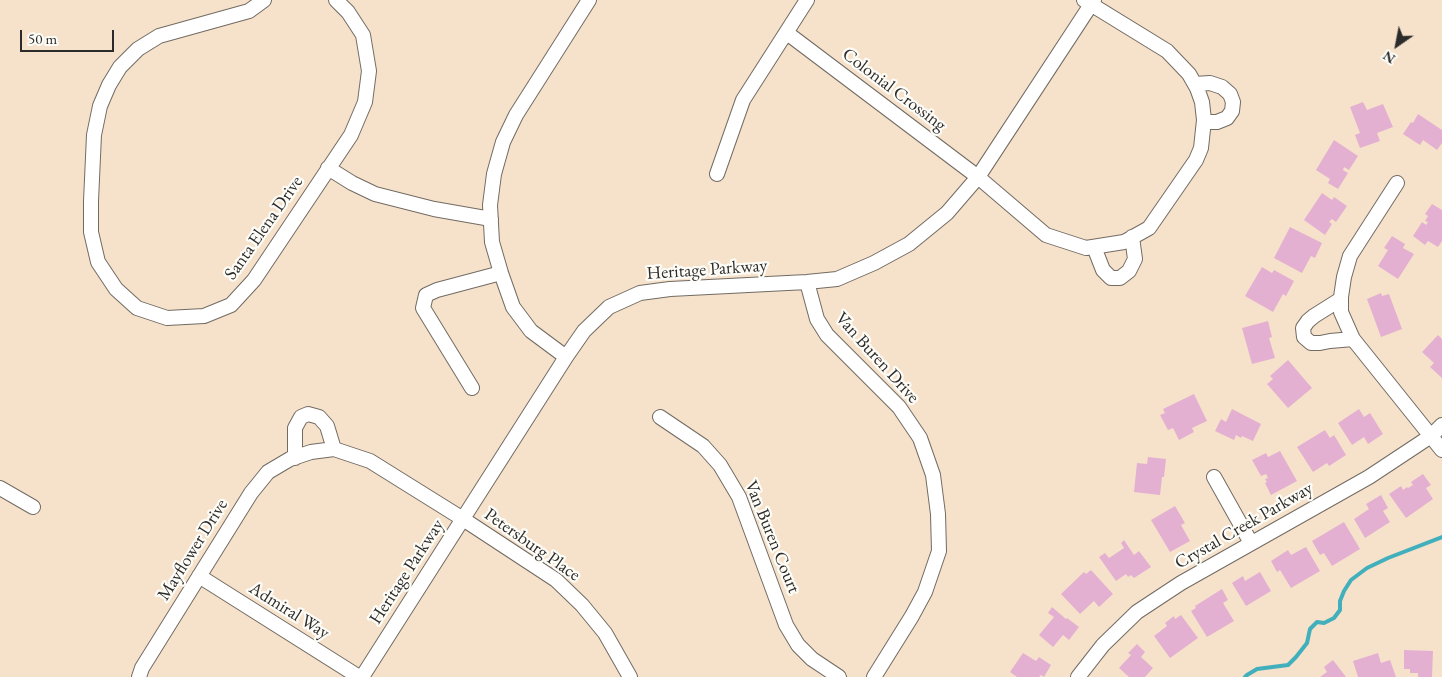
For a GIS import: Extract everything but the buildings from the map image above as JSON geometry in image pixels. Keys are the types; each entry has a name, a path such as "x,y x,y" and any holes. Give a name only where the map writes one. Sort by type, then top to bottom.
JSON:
{"street":[{"name":"Santa Elena Drive","path":"264,0 249,11 159,36 138,49 120,67 109,85 100,106 94,135 91,232 98,262 116,289 137,308 167,318 204,316 231,305 254,280 351,135 365,102 369,71 363,35 348,12 336,0"},
{"path":"566,357 530,331 513,307 492,242 490,206 494,174 503,142 516,116 589,0"},
{"path":"717,174 743,100 807,0"},
{"path":"1090,1 1167,51 1189,74 1202,102 1204,122 1201,148 1196,160 1149,228 1132,238 1135,259 1130,272 1120,278 1111,278 1103,270 1094,247"},
{"name":"Heritage Parkway","path":"360,677 566,357 584,331 609,307 640,293 670,289 837,279 874,264 909,244 947,214 978,177 1090,1"},
{"name":"Colonial Crossing","path":"787,33 978,177 1046,236 1086,248 1124,242 1132,238"},
{"path":"1195,84 1210,83 1222,87 1230,94 1233,102 1232,111 1227,118 1217,122 1204,122"},
{"path":"328,168 352,183 375,194 434,209 491,220"},
{"path":"1397,183 1350,256 1344,276 1341,312 1353,340 1442,450"},
{"path":"472,388 422,308 426,295 437,290 501,273"},
{"name":"Van Buren Drive","path":"808,282 817,320 827,335 899,408 920,438 933,475 938,514 939,551 925,592 874,677"},
{"path":"1341,299 1308,321 1303,328 1304,337 1311,343 1330,340 1353,340"},
{"path":"295,458 295,428 301,417 308,414 319,417 327,426 334,449"},
{"name":"Van Buren Court","path":"660,417 703,446 720,465 739,497 786,625 798,645 812,659 839,677"},
{"name":"Crystal Creek Parkway","path":"1078,677 1103,645 1137,612 1181,583 1369,477 1431,436 1442,425"},
{"name":"Mayflower Drive","path":"139,677 142,668 251,493 268,472 290,459 311,452 334,449 370,461 462,519"},
{"path":"1214,477 1252,543"},
{"path":"0,488 33,507"},
{"name":"Petersburg Place","path":"462,519 563,586 582,605 605,633 630,677"},
{"name":"Admiral Way","path":"199,576 360,677"}],"waterway":[{"path":"1245,677 1257,669 1288,665 1307,643 1310,629 1317,622 1324,623 1334,618 1340,610 1340,601 1351,580 1367,568 1442,537"}]}
